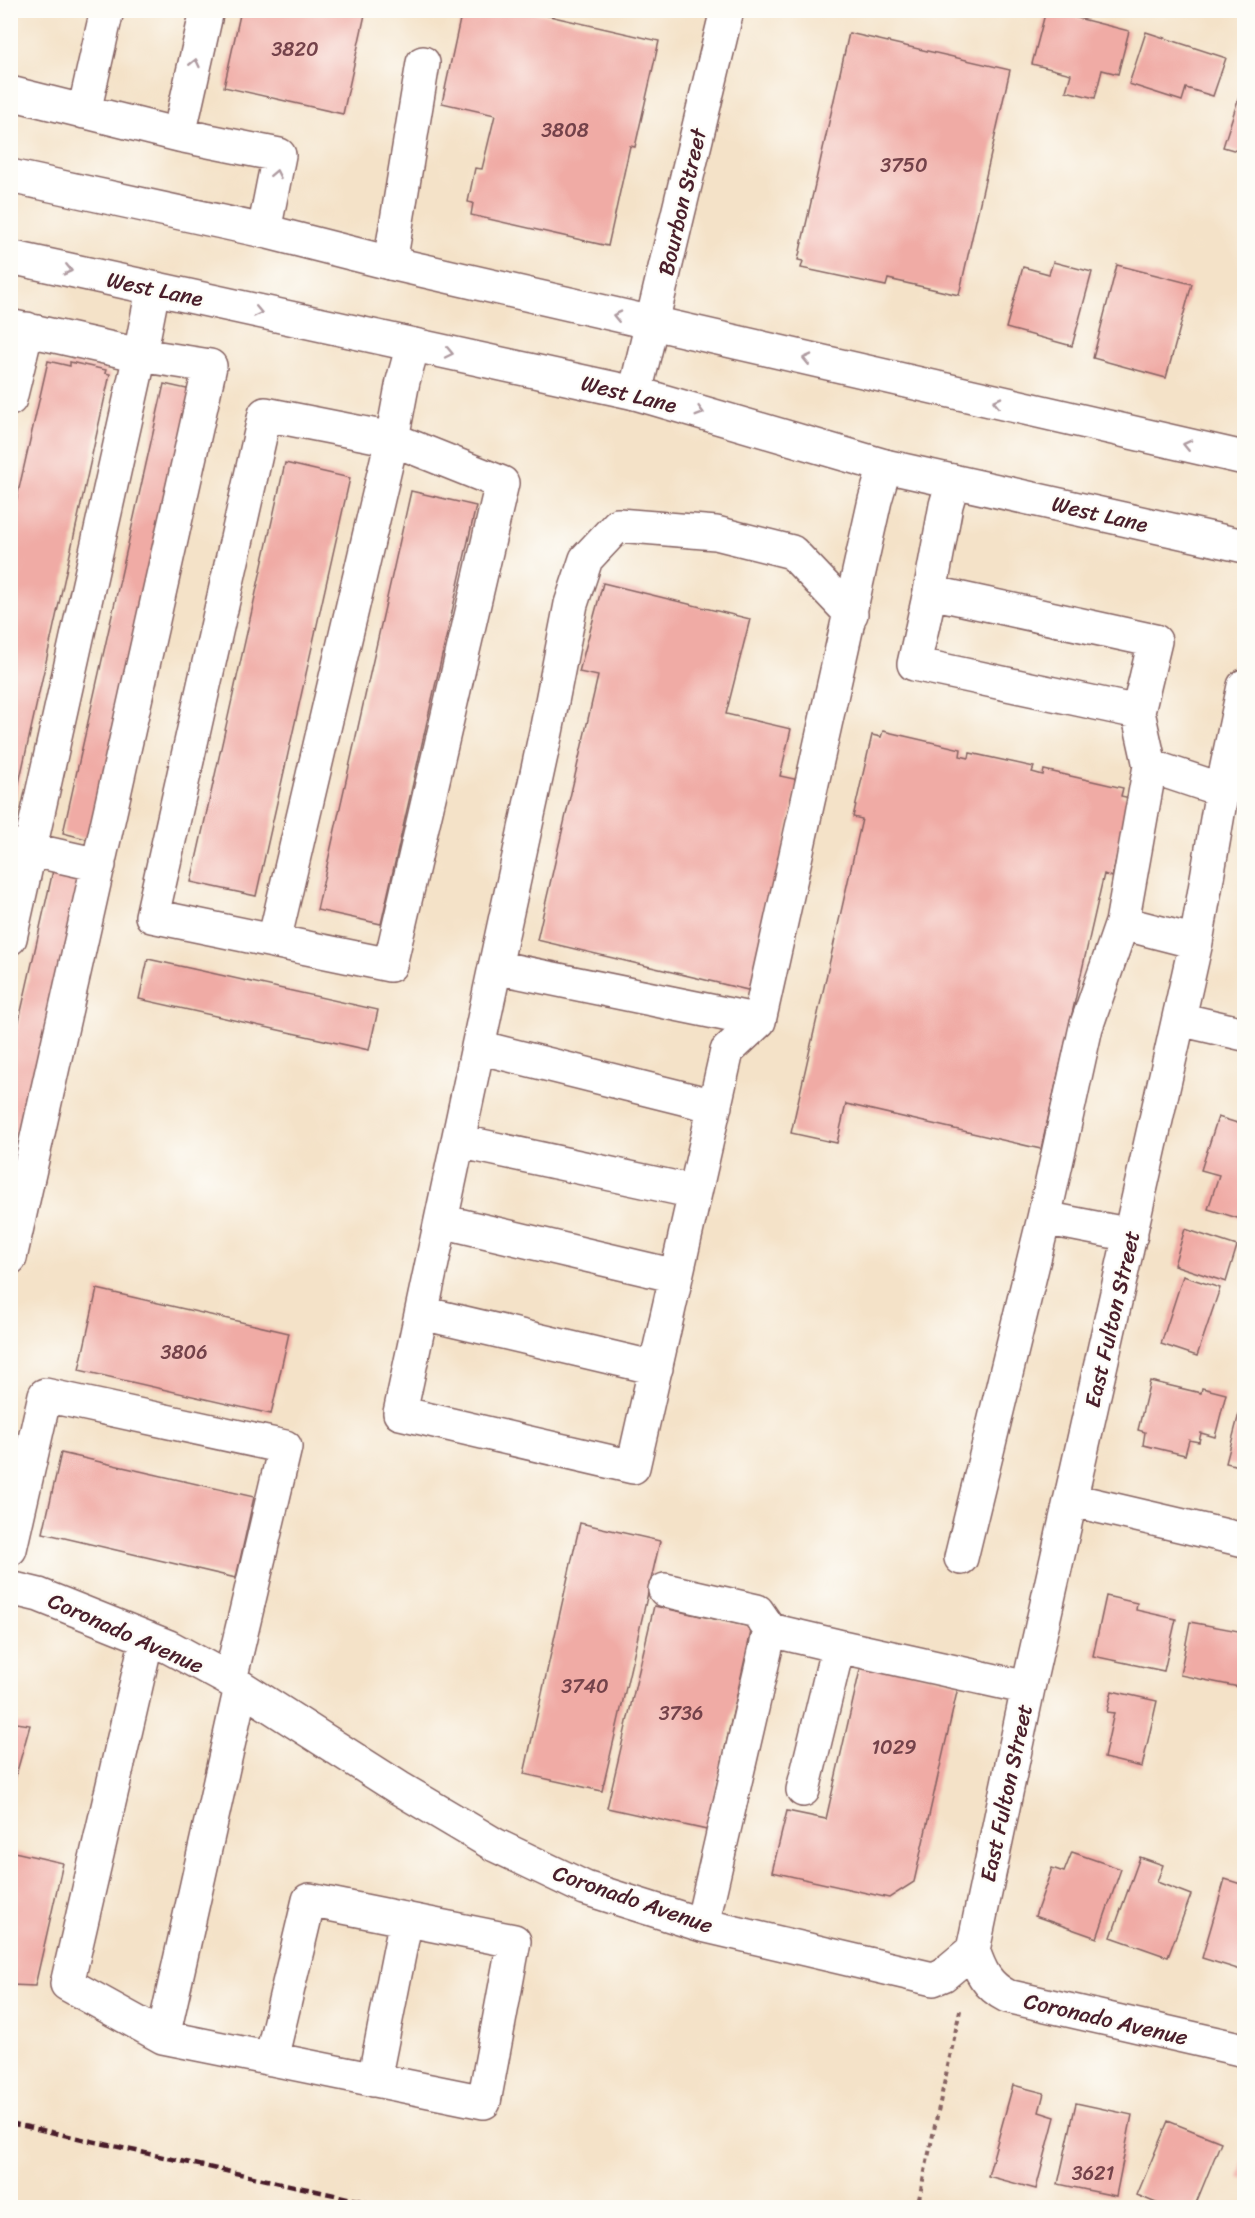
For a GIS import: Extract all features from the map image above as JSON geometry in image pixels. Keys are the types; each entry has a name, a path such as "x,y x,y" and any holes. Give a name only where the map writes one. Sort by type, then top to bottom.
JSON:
{"street":[{"path":"84,111 107,10"},
{"path":"179,135 207,10"},
{"name":"Bourbon Street","path":"635,393 727,10"},
{"path":"390,263 423,63"},
{"path":"10,93 179,135 279,155 264,231"},
{"path":"10,176 264,231 390,263 653,324 1245,458"},
{"name":"West Lane","path":"10,257 635,393 885,466 1245,546"},
{"path":"10,938 20,847 140,355 153,289"},
{"path":"10,399 19,328 140,355 210,366 10,1258"},
{"path":"274,941 413,345"},
{"path":"265,414 392,439 502,483 390,965 152,916 265,414"},
{"path":"851,614 792,552 716,533 618,525 586,559 571,604 546,732 400,1413 633,1467 728,1051 759,1021 885,466"},
{"path":"953,481 945,505 930,592 914,664 1138,712"},
{"path":"930,592 1155,641 1138,712 1150,766 1122,923 1086,1027 1044,1218 961,1558"},
{"name":"East Fulton Street","path":"973,1950 1028,1688 1196,942 1222,790 1245,686"},
{"path":"1150,766 1222,790"},
{"path":"20,847 99,865"},
{"path":"1122,923 1196,942"},
{"path":"495,967 759,1021"},
{"path":"1179,1019 1245,1034"},
{"path":"478,1047 715,1106"},
{"path":"458,1141 695,1192"},
{"path":"1044,1218 1131,1235"},
{"path":"441,1221 676,1276"},
{"path":"422,1313 656,1368"},
{"path":"10,1549 45,1395 285,1448 163,2037"},
{"path":"1072,1500 1245,1540"},
{"name":"Coronado Avenue","path":"10,1588 39,1595 169,1647 235,1684 389,1782 495,1845 585,1888 702,1925 933,1979 943,1975 973,1950 988,1982 997,1991 1007,1996 1245,2050"},
{"path":"665,1590 757,1611 770,1630 1028,1688"},
{"path":"702,1925 770,1630"},
{"path":"147,1638 67,1984 163,2037 374,2080 484,2102 514,1941 309,1899 271,2059"},
{"path":"803,1790 838,1646"},
{"path":"374,2080 406,1919"}],"path":[{"path":"917,2208 973,1950"}],"building":[{"path":"241,10 366,10 343,114 224,87"},
{"path":"462,10 523,10 659,41 635,147 630,146 608,246 471,215 473,203 468,202 475,168 482,169 495,115 442,103"},
{"path":"1046,10 1129,31 1118,74 1102,70 1095,98 1066,91 1071,74 1032,64"},
{"path":"1146,32 1226,58 1213,96 1186,88 1182,101 1129,84"},
{"path":"849,33 1010,70 959,295 888,279 886,286 801,268 803,261 798,260"},
{"path":"1244,81 1244,153 1223,147"},
{"path":"1053,262 1092,272 1072,346 1006,328 1023,267 1049,274"},
{"path":"1117,265 1192,284 1166,378 1093,358"},
{"path":"48,361 70,366 70,362 106,370 105,373 110,374 11,819 10,528"},
{"path":"164,384 196,391 94,841 63,833"},
{"path":"285,463 350,478 256,896 191,882"},
{"path":"411,491 476,506 381,924 317,910"},
{"path":"603,583 750,619 726,714 791,729 780,776 799,780 752,991 537,940 598,676 579,672"},
{"path":"883,731 961,749 960,756 969,758 970,753 1034,767 1032,772 1043,775 1044,770 1123,788 1121,796 1130,798 1112,877 1104,874 1041,1149 846,1104 837,1143 791,1133 862,819 853,817 872,735 881,737"},
{"path":"54,866 86,874 10,1208 10,1060"},
{"path":"148,959 378,1010 369,1050 139,999"},
{"path":"1218,1117 1244,1125 1244,1220 1208,1209 1219,1175 1201,1170"},
{"path":"1185,1229 1237,1246 1226,1282 1174,1265"},
{"path":"1183,1276 1220,1288 1197,1356 1161,1344"},
{"path":"97,1289 289,1333 271,1414 79,1370"},
{"path":"1150,1381 1201,1393 1202,1388 1226,1394 1215,1437 1201,1433 1199,1442 1189,1440 1185,1455 1143,1445 1145,1432 1138,1430"},
{"path":"1241,1406 1244,1407 1244,1467 1226,1463"},
{"path":"61,1453 254,1497 236,1578 43,1533"},
{"path":"580,1523 660,1541 602,1791 524,1774"},
{"path":"1106,1596 1137,1603 1136,1610 1176,1619 1164,1671 1093,1656"},
{"path":"654,1606 752,1627 707,1830 607,1808"},
{"path":"1190,1622 1244,1632 1244,1688 1180,1675"},
{"path":"862,1661 959,1683 914,1882 889,1898 772,1872 787,1811 826,1819"},
{"path":"1112,1691 1157,1701 1142,1767 1104,1758 1114,1713 1107,1712"},
{"path":"10,1722 30,1725 11,1793 10,1793"},
{"path":"10,1851 63,1863 35,1986 10,1985"},
{"path":"1072,1852 1121,1869 1097,1938 1035,1916 1052,1868 1064,1872"},
{"path":"1140,1857 1163,1865 1157,1882 1191,1895 1168,1957 1111,1937"},
{"path":"1225,1879 1244,1885 1244,1971 1202,1958"},
{"path":"1013,2085 1044,2093 1039,2112 1055,2117 1036,2189 988,2176"},
{"path":"1076,2103 1132,2115 1116,2196 1058,2184"},
{"path":"1168,2121 1221,2142 1194,2208 1168,2208 1137,2195"},
{"path":"1244,2157 1244,2180 1238,2178"}],"railway":[{"path":"10,2123 393,2208"}]}
